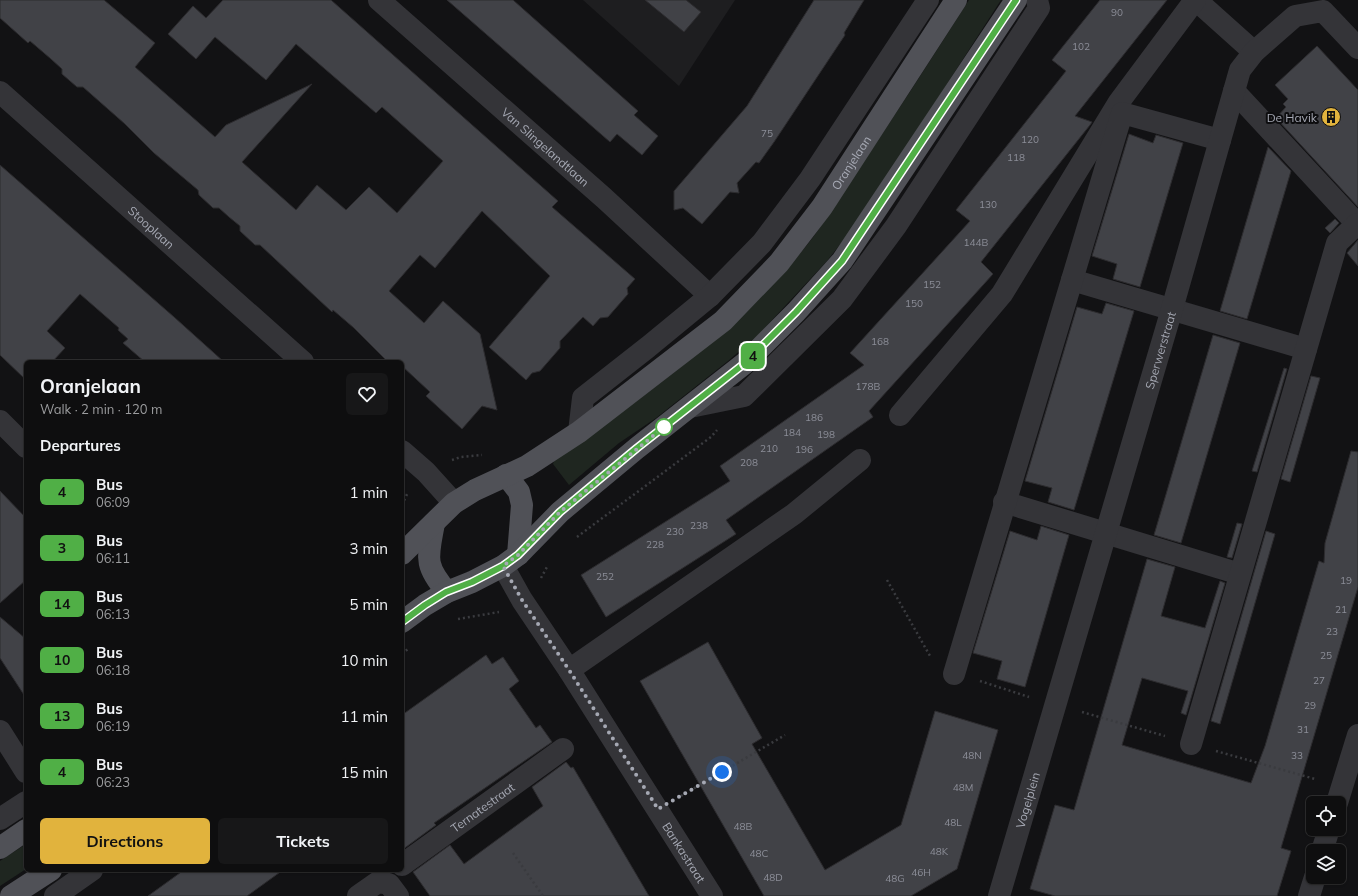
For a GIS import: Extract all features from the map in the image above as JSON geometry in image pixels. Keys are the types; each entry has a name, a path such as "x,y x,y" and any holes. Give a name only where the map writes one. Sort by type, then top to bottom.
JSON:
{"main road":[{"name":"Oranjelaan","path":"404,552 454,503 475,490 527,466 579,432 723,321 779,263 822,207 956,0"},
{"path":"404,621 446,592 472,582 511,560 560,512 637,448 745,363 796,312 842,261 1016,0"},
{"path":"506,475 519,492 522,505 511,560"},
{"path":"434,523 428,557 434,576 446,592"},
{"path":"0,848 24,831"},
{"path":"11,896 48,872"}],"street":[{"name":"Van Slingelandtlaan","path":"379,0 604,198 710,296"},
{"name":"Oranjelaan","path":"579,432 583,398 710,296 762,244 802,190 928,0"},
{"path":"690,407 744,396 842,299 896,226 1039,8 1037,0"},
{"path":"900,415 1002,294 1119,102 1195,0 1254,52"},
{"name":"Sperwerstraat","path":"1056,705 1172,309 1240,70 1254,52 1295,16 1323,11 1358,48"},
{"path":"1191,744 1337,243 1358,225 1234,91"},
{"name":"Stooplaan","path":"0,92 301,360"},
{"path":"954,674 1004,502 1122,113 1220,140"},
{"path":"1072,280 1306,349"},
{"path":"0,421 24,445"},
{"path":"404,452 426,472 454,503"},
{"path":"569,670 794,514 860,460"},
{"path":"1004,502 1240,574"},
{"name":"Bankastraat","path":"511,560 522,600 569,670 712,896"},
{"name":"Vogelplein","path":"999,896 1056,705"},
{"path":"0,731 24,769"},
{"path":"1340,795 1358,735"},
{"name":"Ternatestraat","path":"404,864 563,749"},
{"path":"0,819 24,803"},
{"path":"55,896 89,872"},
{"path":"358,896 381,874 398,896"},
{"path":"1309,896 1313,884"}],"path":[{"path":"572,540 711,437 744,396"},
{"path":"404,499 406,493 426,472 441,464 461,457 485,455"},
{"path":"455,620 493,614 522,600 538,582 549,564"},
{"path":"887,580 938,668 1056,705 1191,744 1340,795"},
{"path":"404,653 413,646"},
{"path":"658,809 785,735"},
{"path":"513,853 543,896"}],"shaded area":[{"path":"583,0 735,0 679,86"},
{"path":"969,0 1001,0 860,219 827,261 758,335 728,361 656,418 619,443 569,485 553,464 554,461 622,412 688,361 750,306 779,277 807,245 883,133"},
{"path":"24,845 24,870 0,886 0,861"}],"building":[{"path":"0,0 104,0 155,43 135,67 215,137 226,125 312,84 242,162 296,210 317,185 346,210 369,187 397,213 443,161 382,107 376,113 296,44 266,80 215,37 196,59 168,34 193,6 206,18 223,0 331,0 558,201 552,207 635,279 627,288 628,294 608,317 600,318 593,326 583,317 560,341 560,348 540,371 532,373 526,380 489,347 550,276 482,211 435,268 420,255 389,291 424,323 443,301 480,334 497,410 482,406 462,429 426,396 430,392 404,368 404,360 386,360 354,328 333,310 332,312 260,245 255,245 240,231 240,226 219,208 213,208 199,195 198,190 154,153 125,124 83,87 77,87 62,74 62,69 51,59 30,41 28,43 0,18"},
{"path":"447,0 513,0 638,111 634,115 658,136 642,155 617,134 610,142"},
{"path":"645,0 686,0 701,12 684,32"},
{"path":"814,0 864,0 844,33 845,35 774,142 759,163 756,162 737,183 739,193 730,192 702,224 683,208 674,210 674,191 747,106"},
{"path":"1100,0 1167,0 1075,116 1092,122 1090,125 981,262 993,274 869,411 873,417 726,520 736,534 606,617 581,575 730,481 720,466 864,365 850,353 970,221 956,210 1066,71 1052,60"},
{"name":"De Havik","path":"1317,46 1358,90 1358,207 1276,118 1286,107 1283,104 1288,99 1275,85"},
{"path":"1129,134 1153,143 1156,135 1183,143 1140,287 1113,279 1117,264 1092,256"},
{"path":"1268,147 1291,171 1247,319 1220,311"},
{"path":"0,165 222,360 143,360 123,343 128,339 118,330 119,328 80,294 47,331 65,348 54,360 24,360 24,378 0,355"},
{"path":"1335,219 1339,223 1330,233 1325,228"},
{"path":"1358,240 1358,266 1347,253"},
{"path":"1106,303 1134,311 1074,510 1048,502 1052,488 1025,481 1077,307 1102,314"},
{"path":"1213,335 1240,343 1181,543 1154,535"},
{"path":"1284,368 1287,369 1257,472 1252,471"},
{"path":"1311,376 1320,378 1290,482 1281,479"},
{"path":"1351,451 1358,452 1358,587 1281,848 1291,851 1277,896 1055,896 1030,889 1055,805 1074,810 1147,559 1175,567 1161,616 1205,628 1220,581 1225,583 1186,715 1181,713 1188,691 1142,678 1122,745 1251,783 1265,746 1319,561 1324,563 1325,543"},
{"path":"0,491 24,516 24,582 0,603"},
{"path":"1237,523 1242,524 1232,558 1227,557"},
{"path":"1041,526 1069,535 1025,687 997,679 1002,661 973,653 1010,531 1037,540"},
{"path":"1266,531 1275,534 1220,724 1211,721"},
{"path":"0,617 24,637 24,695 0,658"},
{"path":"708,642 762,738 752,744 825,870 901,825 935,711 998,730 957,869 911,896 764,896 640,681"},
{"path":"486,655 492,664 503,657 519,681 509,689 536,728 540,725 552,742 434,823 436,825 404,849 404,714"},
{"path":"566,762 571,768 573,767 649,896 430,896 413,872 450,845 464,864 543,806 532,787"},
{"path":"181,872 280,872 247,896 148,896"}],"bus line":[{"name":"4","path":"404,621 446,592 472,582 503,566 518,555 560,512 637,448 745,363 796,312 842,261 1016,0"}],"place":[{"name":"De Havik","path":"1331,117"}],"route":[{"path":"664,427 560,512 518,555 503,566 522,600 569,670 658,809 722,772"}]}
